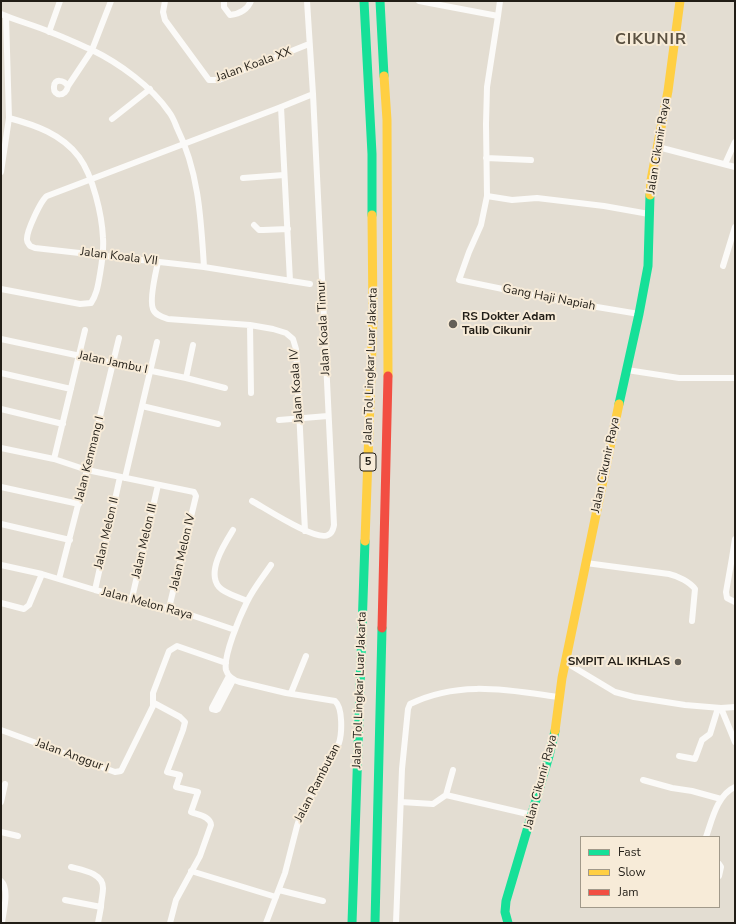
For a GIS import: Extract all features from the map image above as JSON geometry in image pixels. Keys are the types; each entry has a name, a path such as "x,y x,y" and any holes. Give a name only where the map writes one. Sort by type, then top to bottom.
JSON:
{"main road":[{"name":"Jalan Tol Lingkar Luar Jakarta","path":"352,923 373,318 372,154 364,1"},
{"name":"Jalan Tol Lingkar Luar Jakarta","path":"375,923 388,372 387,120 380,1"},
{"name":"Jalan Cikunir Raya","path":"508,923 505,916 506,901 549,756 556,723 558,697 565,662 648,266 651,180 667,96 680,1"}],"street":[{"path":"49,32 60,1"},
{"path":"68,86 92,50 111,1"},
{"name":"Jalan Koala XX","path":"165,1 163,12 165,20 209,80 219,80 309,44"},
{"path":"224,1 224,7 230,15 238,14 245,10 250,1"},
{"name":"Jalan Koala Timur","path":"305,531 318,536 328,536 334,525 313,94 307,1"},
{"path":"420,1 498,16"},
{"path":"500,1 487,87 487,196 512,200 530,198 543,199 604,206 650,214"},
{"path":"1,172 9,118 4,16 49,32 92,50 111,60 150,89 170,112 185,143 200,206 204,267"},
{"path":"112,119 150,89"},
{"path":"91,180 185,143 281,108 313,94"},
{"path":"281,108 290,281"},
{"path":"1,289 80,304 91,303 96,296 103,255 101,222 91,180 79,157 49,131 9,118"},
{"path":"725,164 735,142"},
{"path":"658,147 735,167"},
{"path":"486,158 531,160"},
{"path":"243,178 284,175"},
{"name":"Jalan Koala VII","path":"91,180 44,198 28,232 27,239 30,246 35,248 204,267 310,284"},
{"name":"Gang Haji Napiah","path":"487,196 481,226 469,252 460,280 561,301 639,314"},
{"path":"254,225 259,230 288,229"},
{"path":"723,266 735,227"},
{"name":"Jalan Koala IV","path":"158,262 152,300 152,308 158,316 168,319 250,325 286,333 293,339 296,349 305,531"},
{"path":"250,325 251,393"},
{"path":"54,459 85,330"},
{"name":"Jalan Kenmang I","path":"59,578 79,504 119,338"},
{"name":"Jalan Jambu I","path":"1,339 186,378 225,388"},
{"name":"Jalan Melon II","path":"95,590 122,477 142,406 157,342"},
{"path":"186,378 193,345"},
{"path":"627,370 679,378 735,378"},
{"path":"1,373 71,389"},
{"path":"142,406 218,424"},
{"path":"1,409 63,424"},
{"path":"279,420 328,416"},
{"path":"1,448 54,459 87,470 158,485"},
{"name":"Jalan Melon IV","path":"158,485 194,492 196,496 169,608"},
{"name":"Jalan Melon III","path":"132,598 158,485"},
{"path":"1,487 79,504"},
{"path":"252,501 305,531"},
{"path":"1,524 70,540"},
{"path":"234,530 220,552 215,570 215,580 220,588 247,601"},
{"path":"735,539 734,558 726,592 727,598 735,602"},
{"path":"586,563 669,574 680,578 692,585 695,589 692,621"},
{"name":"Jalan Melon Raya","path":"1,565 59,578 95,590 169,608 235,630"},
{"path":"270,565 247,601 227,654 226,670 231,678 291,694 306,656"},
{"path":"1,603 24,609 29,605 42,574"},
{"name":"Jalan Anggur I","path":"1,730 118,772 122,770 154,703 153,693 169,651 177,646 226,663"},
{"path":"565,662 615,692 634,697 685,705 719,708 735,707"},
{"path":"231,678 218,709 212,709 212,708 231,678"},
{"path":"396,923 405,736 408,709 410,704 437,694 462,689 479,688 558,697"},
{"name":"Jalan Rambutan","path":"266,923 285,873 300,817 339,743 340,737 341,711 340,707 335,701 291,694"},
{"path":"154,703 180,717 185,722 167,772 180,775 176,787 198,792 191,812 208,819 211,822 206,842 176,900 170,923"},
{"path":"719,708 735,742"},
{"path":"679,756 695,759 702,740 710,734 719,708"},
{"path":"401,802 433,804 446,795 453,770"},
{"path":"643,780 721,799"},
{"path":"1,802 4,784"},
{"path":"706,836 721,799 730,789 735,787"},
{"path":"446,795 532,815"},
{"path":"1,832 18,836"},
{"path":"71,867 92,873 102,882 103,888 98,923"},
{"path":"191,871 276,897"},
{"path":"1,882 3,883 6,891 2,923"},
{"path":"279,890 323,901"},
{"path":"65,900 100,907"}],"traffic: fast":[{"path":"364,1 372,154 372,215"},
{"path":"380,1 384,76"},
{"path":"619,404 648,266 650,195"},
{"path":"352,923 365,541"},
{"path":"375,923 382,628"},
{"path":"508,923 505,912 506,901 555,731"}],"traffic: slow":[{"path":"650,195 651,180 668,91 680,1"},
{"path":"384,76 387,120 388,376"},
{"path":"365,541 373,318 372,215"},
{"path":"555,731 562,678 619,404"}],"traffic: jam":[{"path":"382,628 388,376"}],"place":[{"name":"RS Dokter Adam Talib Cikunir","path":"453,324"},
{"name":"SMPIT AL IKHLAS","path":"678,662"}],"district":[{"name":"CIKUNIR","path":"651,40"}]}
